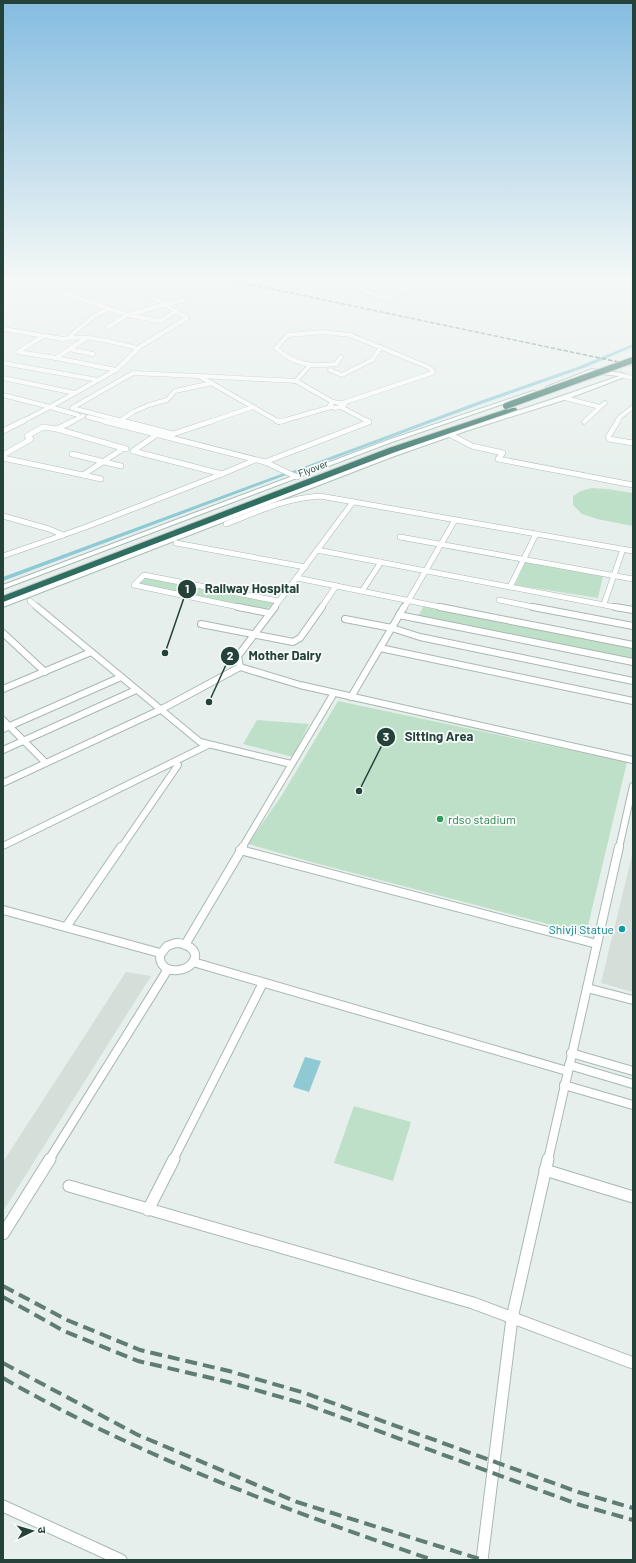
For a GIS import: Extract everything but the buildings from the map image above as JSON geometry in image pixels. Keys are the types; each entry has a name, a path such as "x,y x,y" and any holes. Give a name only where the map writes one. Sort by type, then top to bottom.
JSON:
{"highway":[{"name":"Flyover","path":"3,590 368,452 509,408 633,360"},
{"name":"Flyover","path":"3,602 392,450 633,363"}],"street":[{"path":"20,351 18,352 116,370"},
{"path":"56,358 66,351"},
{"path":"78,351 93,354"},
{"path":"3,431 50,407 116,370 135,351"},
{"path":"279,351 290,361 309,366 336,364 341,357"},
{"path":"330,370 342,375 372,360 378,351"},
{"path":"199,376 279,422 332,404 342,405 433,372 428,367 390,351"},
{"path":"3,363 98,380"},
{"path":"296,381 309,366"},
{"path":"3,587 368,452 412,433 541,390 585,373 598,371 633,378"},
{"path":"253,407 173,434 72,408 132,372 296,381 332,404"},
{"path":"3,602 383,459 564,398 624,376"},
{"path":"3,378 75,393"},
{"path":"121,420 133,412 167,400 175,391 212,383"},
{"path":"3,395 266,462 297,477"},
{"path":"564,398 600,407"},
{"path":"584,422 605,404"},
{"path":"266,462 369,422 342,405"},
{"path":"633,407 620,418 608,437 633,443"},
{"path":"57,429 83,416"},
{"path":"3,455 31,439 27,436 41,427 57,429 222,474"},
{"path":"134,451 156,435"},
{"path":"451,435 472,446 503,453 498,459 633,485"},
{"path":"82,475 124,448"},
{"path":"72,454 121,466"},
{"path":"3,458 101,479"},
{"path":"3,556 62,535 255,460"},
{"path":"226,524 291,499 298,497 320,496 633,551"},
{"path":"240,667 238,656 353,502"},
{"path":"3,516 49,529 62,535"},
{"path":"351,697 455,520"},
{"path":"510,587 536,534"},
{"path":"400,537 633,579"},
{"path":"176,543 305,567"},
{"path":"604,604 622,549"},
{"path":"317,550 633,610"},
{"path":"362,591 382,562"},
{"path":"269,613 134,585 144,575 278,601"},
{"path":"297,578 633,645"},
{"path":"201,624 293,642 300,638 336,586"},
{"path":"499,600 633,626"},
{"path":"30,601 200,742 291,764"},
{"path":"399,615 633,662"},
{"path":"345,618 392,628 420,637 633,681"},
{"path":"3,633 45,672"},
{"path":"380,648 633,701"},
{"path":"3,690 91,652"},
{"path":"3,783 160,710 240,667 300,685 633,760"},
{"path":"6,728 121,678"},
{"path":"3,750 136,690"},
{"path":"185,944 334,693"},
{"path":"3,720 6,728 24,741 46,762"},
{"path":"3,846 208,745"},
{"path":"66,927 178,765 175,762"},
{"path":"482,1560 512,1318 633,786"},
{"path":"240,850 597,944"},
{"path":"3,910 160,953"},
{"path":"176,943 185,944 191,947 195,952 195,957 193,962 182,970 176,971 168,969 160,962 160,953 167,946 176,943"},
{"path":"193,962 568,1068 633,1084"},
{"path":"3,1234 168,969"},
{"path":"148,1210 263,983"},
{"path":"587,988 633,1000"},
{"path":"572,1053 633,1071"},
{"path":"564,1085 633,1105"},
{"path":"545,1170 633,1197"},
{"path":"69,1186 473,1303 633,1363"},
{"path":"3,1506 121,1560"}],"shaded area":[{"path":"633,851 633,992 601,983"},
{"path":"126,972 151,976 3,1211 3,1162"}],"green space":[{"path":"592,488 633,493 633,526 597,519 582,514 573,505 573,496 581,491"},
{"path":"526,561 603,576 598,598 515,585"},
{"path":"147,577 275,602 265,610 139,584"},
{"path":"424,606 633,647 633,660 418,616"},
{"name":"rdso stadium","path":"338,701 627,762 586,934 248,844 282,795"},
{"path":"257,720 309,724 293,757 243,744"},
{"path":"354,1106 411,1122 393,1181 334,1163"}],"water":[{"path":"305,1057 321,1061 309,1092 293,1087"}],"waterway":[{"path":"293,472 482,402 582,367 619,351"},
{"path":"3,579 286,474"}],"railway":[{"path":"566,351 633,365"},
{"path":"3,1286 67,1320 140,1350 229,1371 305,1393 578,1492 633,1508"},
{"path":"3,1297 64,1331 138,1361 228,1382 305,1404 580,1505 633,1520"},
{"path":"3,1363 138,1435 297,1502 483,1560"},
{"path":"3,1378 106,1432 214,1480 433,1560"}],"place":[{"name":"Railway Hospital","path":"165,653"},
{"name":"Mother Dairy","path":"209,702"},
{"name":"Sitting Area","path":"359,791"},
{"name":"rdso stadium","path":"440,819"},
{"name":"Shivji Statue","path":"622,929"}]}
